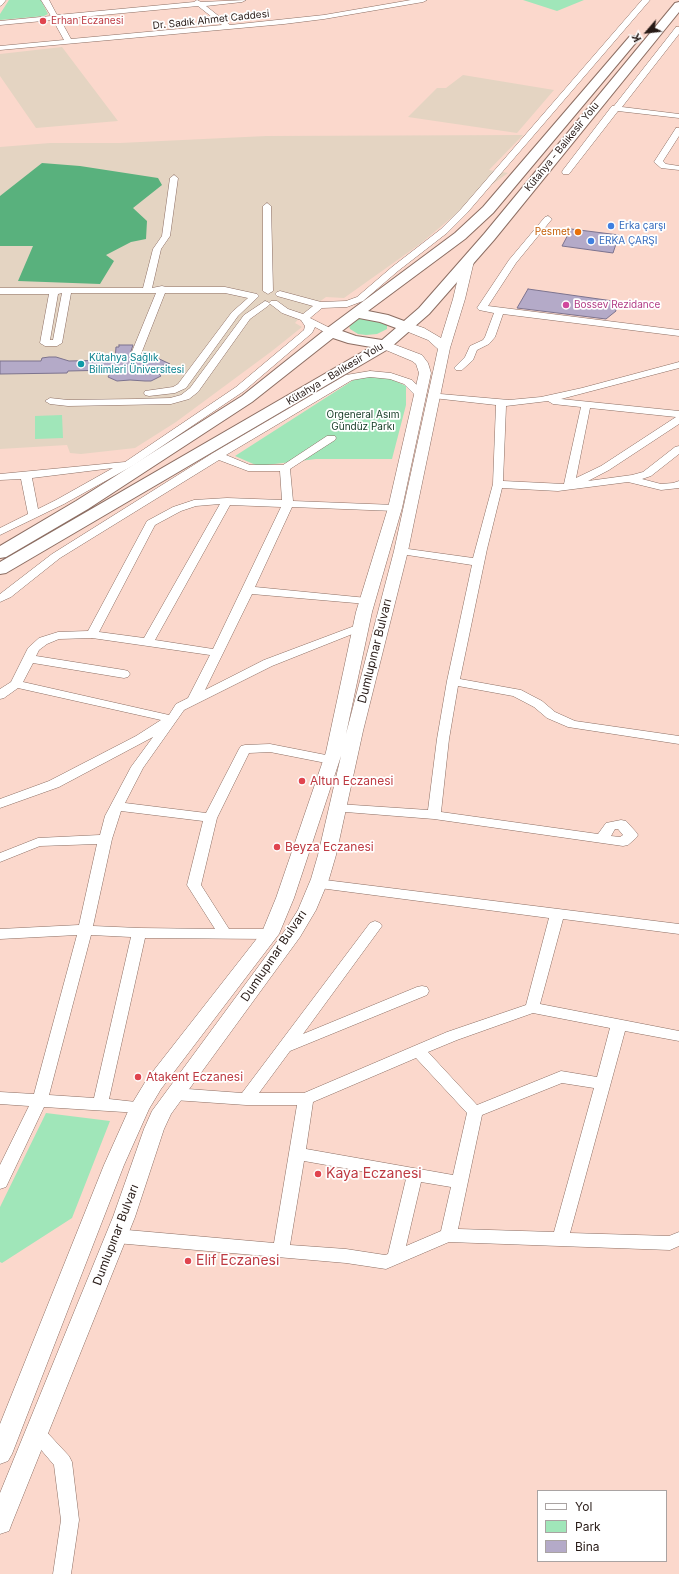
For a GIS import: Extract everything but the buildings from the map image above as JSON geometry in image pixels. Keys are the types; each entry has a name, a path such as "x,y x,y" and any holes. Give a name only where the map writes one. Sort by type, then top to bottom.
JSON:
{"highway":[{"name":"Kütahya - Balıkesir Yolu","path":"0,553 82,505 247,399 327,330 356,313 454,240 488,210 667,0"},
{"name":"Kütahya - Balıkesir Yolu","path":"0,569 385,345 424,311 468,261 679,5"},
{"path":"356,313 383,318 405,326"},
{"path":"327,330 353,340 385,345"}],"main road":[{"name":"Dumlupınar Bulvarı","path":"0,1454 114,1165 140,1107 154,1084 270,934 285,898 331,760 367,601 427,395 444,348 459,299 468,261"},
{"path":"405,326 420,330 444,348"},
{"name":"Dumlupınar Bulvarı","path":"0,1524 116,1236 154,1129 162,1111 262,978 293,933 307,910 328,855 355,731 401,552 425,443 427,395 425,373 422,363 411,355 385,345"}],"street":[{"path":"0,4 2,0"},
{"path":"45,0 69,42"},
{"path":"194,0 230,28"},
{"path":"0,23 242,0"},
{"name":"Dr. Sadık Ahmet Caddesi","path":"0,48 230,28 324,17 423,0"},
{"path":"304,318 320,304 347,304 360,299 395,269 444,231 464,211 646,0"},
{"path":"566,172 616,108 676,39 679,29"},
{"path":"616,108 679,116"},
{"path":"679,130 658,162 664,166 679,168"},
{"path":"147,290 157,249 166,236 174,178"},
{"path":"267,206 268,291"},
{"path":"548,219 512,262 482,308 679,333"},
{"path":"136,354 162,290"},
{"path":"0,291 225,290 254,297 257,302 269,303 327,330"},
{"path":"54,291 45,343 57,343 67,291"},
{"path":"280,294 282,298 269,303 247,317 194,390 185,397 170,401 68,403 50,401 66,397 163,392 175,390 182,386 235,314 260,292 268,291 280,294 356,313"},
{"path":"459,368 470,358 473,348 486,342 490,337 494,323 500,311"},
{"path":"304,318 310,326 309,331"},
{"path":"0,532 130,463 240,389 309,331 327,330"},
{"path":"542,400 679,366"},
{"path":"0,599 56,556 217,456 349,377 370,374 391,376 408,382 427,395 501,402 542,400 679,414"},
{"path":"434,815 443,739 453,681 478,562 498,484 501,402"},
{"path":"569,486 586,405"},
{"path":"569,486 605,468 679,419"},
{"path":"217,456 248,468 285,468 331,438"},
{"path":"498,484 558,488 627,478 647,474 679,449"},
{"path":"0,477 130,463"},
{"path":"194,699 218,652 288,503 285,468"},
{"path":"26,475 34,515"},
{"path":"627,478 661,486 676,486 679,484"},
{"path":"92,634 151,523 176,509 194,503 227,501 395,508"},
{"path":"148,642 227,501"},
{"path":"401,552 478,562"},
{"path":"247,590 367,601"},
{"path":"0,1183 6,1153 40,1100 85,930 105,839 112,816 137,767 180,707 268,663 361,627"},
{"path":"0,695 16,684 30,659 34,648 43,641 58,636 92,634 218,652"},
{"path":"30,659 124,674"},
{"path":"453,681 517,693 538,704 551,715 572,724 679,740"},
{"path":"16,684 172,718"},
{"path":"0,804 54,784 140,739 172,718"},
{"path":"224,932 194,885 210,818 245,749 270,748 331,760"},
{"path":"117,806 210,818"},
{"path":"338,808 434,815 602,839"},
{"path":"0,858 38,842 105,839"},
{"path":"317,884 679,929"},
{"path":"532,1008 557,914"},
{"path":"246,1098 375,926"},
{"path":"0,934 85,930 140,933 224,932 270,934"},
{"path":"100,1104 140,933"},
{"path":"283,1048 422,991"},
{"path":"174,1094 306,1100 452,1036 532,1008 679,1036"},
{"path":"560,1239 619,1024"},
{"path":"418,1051 475,1112"},
{"path":"475,1112 561,1077 602,1084"},
{"path":"0,1098 140,1107"},
{"path":"280,1250 306,1100"},
{"path":"448,1235 475,1112"},
{"path":"297,1154 460,1182"},
{"path":"395,1258 415,1175"},
{"path":"116,1236 346,1256 386,1262 448,1235 670,1243 679,1239"},
{"path":"37,1433 62,1462 70,1520 62,1574"}],"shaded area":[{"path":"62,47 118,121 36,128 0,76 0,54"},
{"path":"463,75 554,90 517,133 408,117 437,88 446,88"},
{"path":"523,135 489,170 508,173 487,188 420,244 344,298 326,297 303,314 295,323 302,327 272,351 176,422 135,448 81,454 70,453 67,445 0,449 0,147 50,143 120,143 266,136"}],"green space":[{"path":"9,0 41,0 48,14 44,16 0,20 0,14"},
{"path":"523,0 584,0 557,11"},
{"path":"42,163 80,166 158,178 162,185 133,208 147,221 146,239 131,242 106,255 114,261 100,284 18,281 33,246 0,246 0,196"},
{"path":"362,318 387,323 387,329 377,334 366,335 358,334 350,329 349,325"},
{"name":"Orgeneral Asım Gündüz Parkı","path":"372,376 391,379 406,386 406,405 392,459 316,459 258,466 235,456 355,379"},
{"path":"62,415 63,438 35,439 35,416"},
{"path":"46,1113 110,1121 72,1218 2,1263 0,1262 0,1207"}],"place":[{"name":"Erhan Eczanesi","path":"43,21"},
{"name":"Erka çarşı","path":"611,226"},
{"name":"Pesmet","path":"578,232"},
{"name":"ERKA ÇARŞI","path":"591,241"},
{"name":"Bossev Rezidance","path":"566,305"},
{"name":"Kütahya Sağlık Bilimleri Üniversitesi","path":"81,364"},
{"name":"Altun Eczanesi","path":"302,781"},
{"name":"Beyza Eczanesi","path":"277,847"},
{"name":"Atakent Eczanesi","path":"138,1077"},
{"name":"Kaya Eczanesi","path":"318,1174"},
{"name":"Elif Eczanesi","path":"188,1261"}]}
